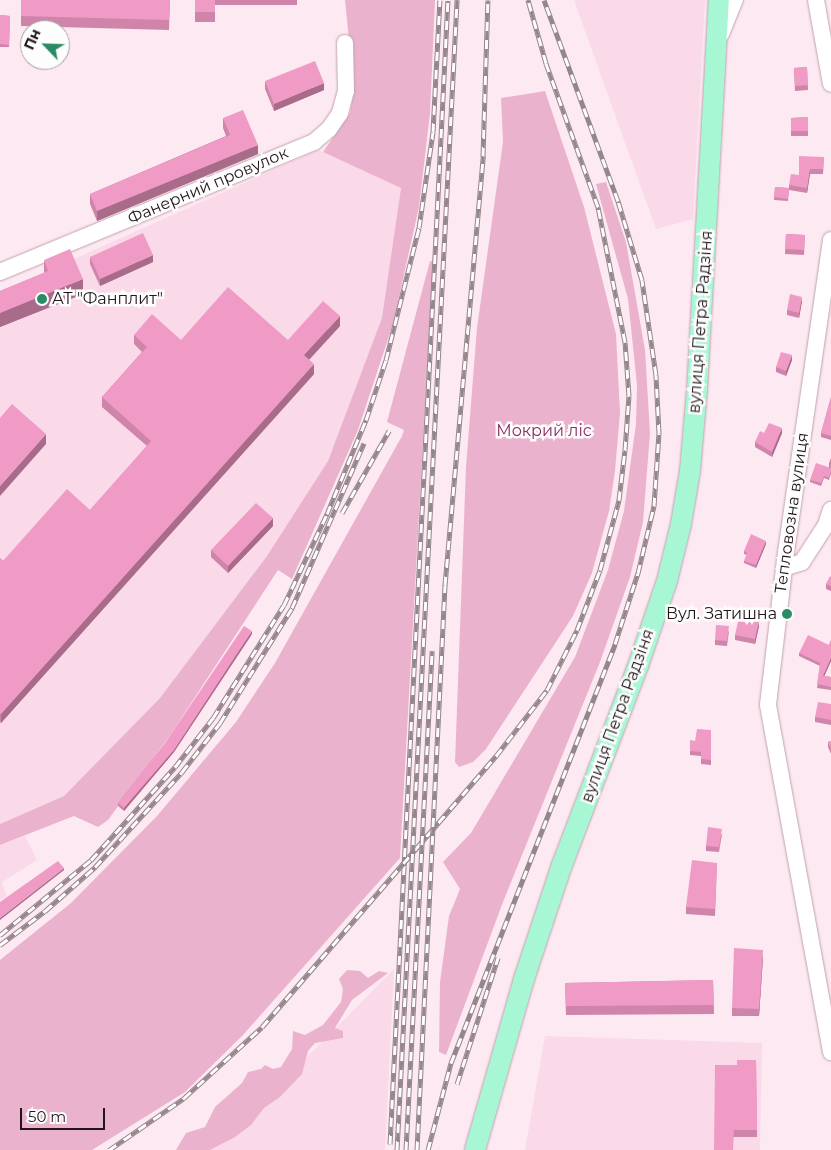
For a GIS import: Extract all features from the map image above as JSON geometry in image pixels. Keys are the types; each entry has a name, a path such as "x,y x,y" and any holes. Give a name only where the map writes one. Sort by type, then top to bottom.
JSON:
{"main road":[{"name":"вулиця Петра Радзіня","path":"475,1150 524,979 562,865 641,656 667,581 681,524 690,472 697,390 719,0"}],"street":[{"path":"718,41 735,0"},
{"path":"816,0 831,84"},
{"name":"Фанерний провулок","path":"0,272 314,142 329,129 340,113 346,91 345,43"},
{"name":"Тепловозна вулиця","path":"831,240 784,568 768,705 831,1052"},
{"path":"784,568 802,562 826,525 831,510"}],"shaded area":[{"path":"574,0 705,0 693,219 656,229"},
{"name":"АТ \"Фанплит\"","path":"318,150 401,187 383,318 328,461 267,556 160,698 64,796 0,824 0,292"},
{"path":"25,836 37,860 2,882 6,896 0,900 0,845"},
{"path":"394,969 385,1150 193,1150 260,1105"},
{"path":"545,1036 762,1043 760,1150 525,1150"}],"green space":[{"path":"345,0 435,0 430,113 419,207 393,324 358,430 292,579 278,570 171,734 108,820 98,827 74,816 0,845 0,824 64,796 160,698 267,556 328,461 382,318 401,188 323,152 350,113 354,90"},
{"name":"Мокрий ліс","path":"545,91 584,207 616,334 620,413 615,471 609,511 592,573 573,616 486,749 473,762 459,767 455,762 466,467 477,328 503,142 501,98"},
{"path":"606,182 626,242 645,350 650,433 643,522 630,577 600,662 503,902 446,1055 439,1052 440,982 449,916 460,889 443,862 471,833 575,657 608,570 624,511 636,424 637,385 628,299 596,184"},
{"path":"430,261 433,261 400,858 243,1035 185,1092 92,1150 0,1150 0,960 71,903 157,816 236,722 275,663 402,436 404,430 387,422"},
{"path":"347,970 360,971 368,978 379,971 388,973 352,1000 335,1028 343,1031 343,1038 315,1043 308,1051 302,1074 280,1097 264,1108 251,1125 235,1137 210,1150 176,1150 186,1133 205,1127 215,1107 242,1083 248,1072 261,1069 265,1065 273,1069 281,1067 292,1049 293,1031 305,1035 323,1025 341,1002 343,989 339,979"}],"building":[{"path":"21,0 170,0 169,20 21,16"},
{"path":"195,0 215,0 215,12 195,12"},
{"path":"0,15 10,16 9,45 0,44"},
{"path":"315,61 324,83 274,104 265,81"},
{"path":"807,67 808,85 795,86 794,68"},
{"path":"243,110 258,145 97,211 90,194 230,135 223,118"},
{"path":"808,117 808,131 791,131 791,118"},
{"path":"799,156 824,157 823,169 810,169 807,188 789,185 791,174 799,175"},
{"path":"775,187 789,188 788,199 774,197"},
{"path":"143,233 153,255 100,279 90,257"},
{"path":"786,234 805,235 804,250 785,249"},
{"path":"70,249 83,279 0,313 0,291 48,271 44,260"},
{"path":"228,287 288,340 323,301 340,316 304,355 314,364 1,714 0,558 3,561 67,489 90,510 151,441 102,397 147,347 134,335 152,314 181,340"},
{"path":"790,294 802,297 799,313 787,310"},
{"path":"781,352 792,355 786,371 776,367"},
{"path":"831,397 831,436 821,433"},
{"path":"12,404 46,434 0,486 0,418"},
{"path":"769,423 782,428 772,452 755,442 760,431 764,433"},
{"path":"816,463 831,468 829,478 824,476 821,483 810,480"},
{"path":"256,503 273,518 228,566 211,550"},
{"path":"751,534 766,541 756,565 744,561 747,553 744,551"},
{"path":"831,577 831,586 826,584"},
{"path":"739,617 759,621 755,639 735,635"},
{"path":"716,625 729,626 727,641 715,640"},
{"path":"244,626 252,631 174,750 124,808 118,803 165,743"},
{"path":"808,635 829,645 831,640 831,658 823,676 831,677 831,687 817,684 820,663 799,653"},
{"path":"818,702 831,704 831,720 815,717"},
{"path":"697,729 711,730 711,760 701,759 701,752 690,751 690,740 695,741"},
{"path":"708,827 722,829 719,847 706,846"},
{"path":"692,860 717,863 715,909 686,907"},
{"path":"58,861 64,868 0,918 0,902"},
{"path":"734,948 763,950 759,1009 732,1008"},
{"path":"713,980 714,1005 566,1006 565,983"},
{"path":"737,1060 756,1060 757,1130 734,1130 733,1150 714,1150 715,1065 737,1065"}],"railway":[{"path":"0,935 91,860 175,767 213,718 284,605 327,514 366,420 386,360 419,228 433,132 440,0"},
{"path":"390,1144 448,0"},
{"path":"397,1150 457,0"},
{"path":"417,1150 445,585 483,156 488,0"},
{"path":"109,1150 184,1098 262,1027 496,756 547,690 577,630 600,570 619,500 625,450 629,396 625,342 598,207 546,63 528,0"},
{"path":"428,1150 451,1063 615,644 638,573 654,506 659,433 656,375 642,280 618,201 544,0"},
{"path":"342,513 389,431"},
{"path":"0,945 45,911 95,867 182,772 220,723 292,608 364,443"},
{"path":"406,1150 432,651"},
{"path":"457,1084 498,958"}],"place":[{"name":"АТ \"Фанплит\"","path":"42,299"},
{"name":"Вул. Затишна","path":"787,614"}]}
